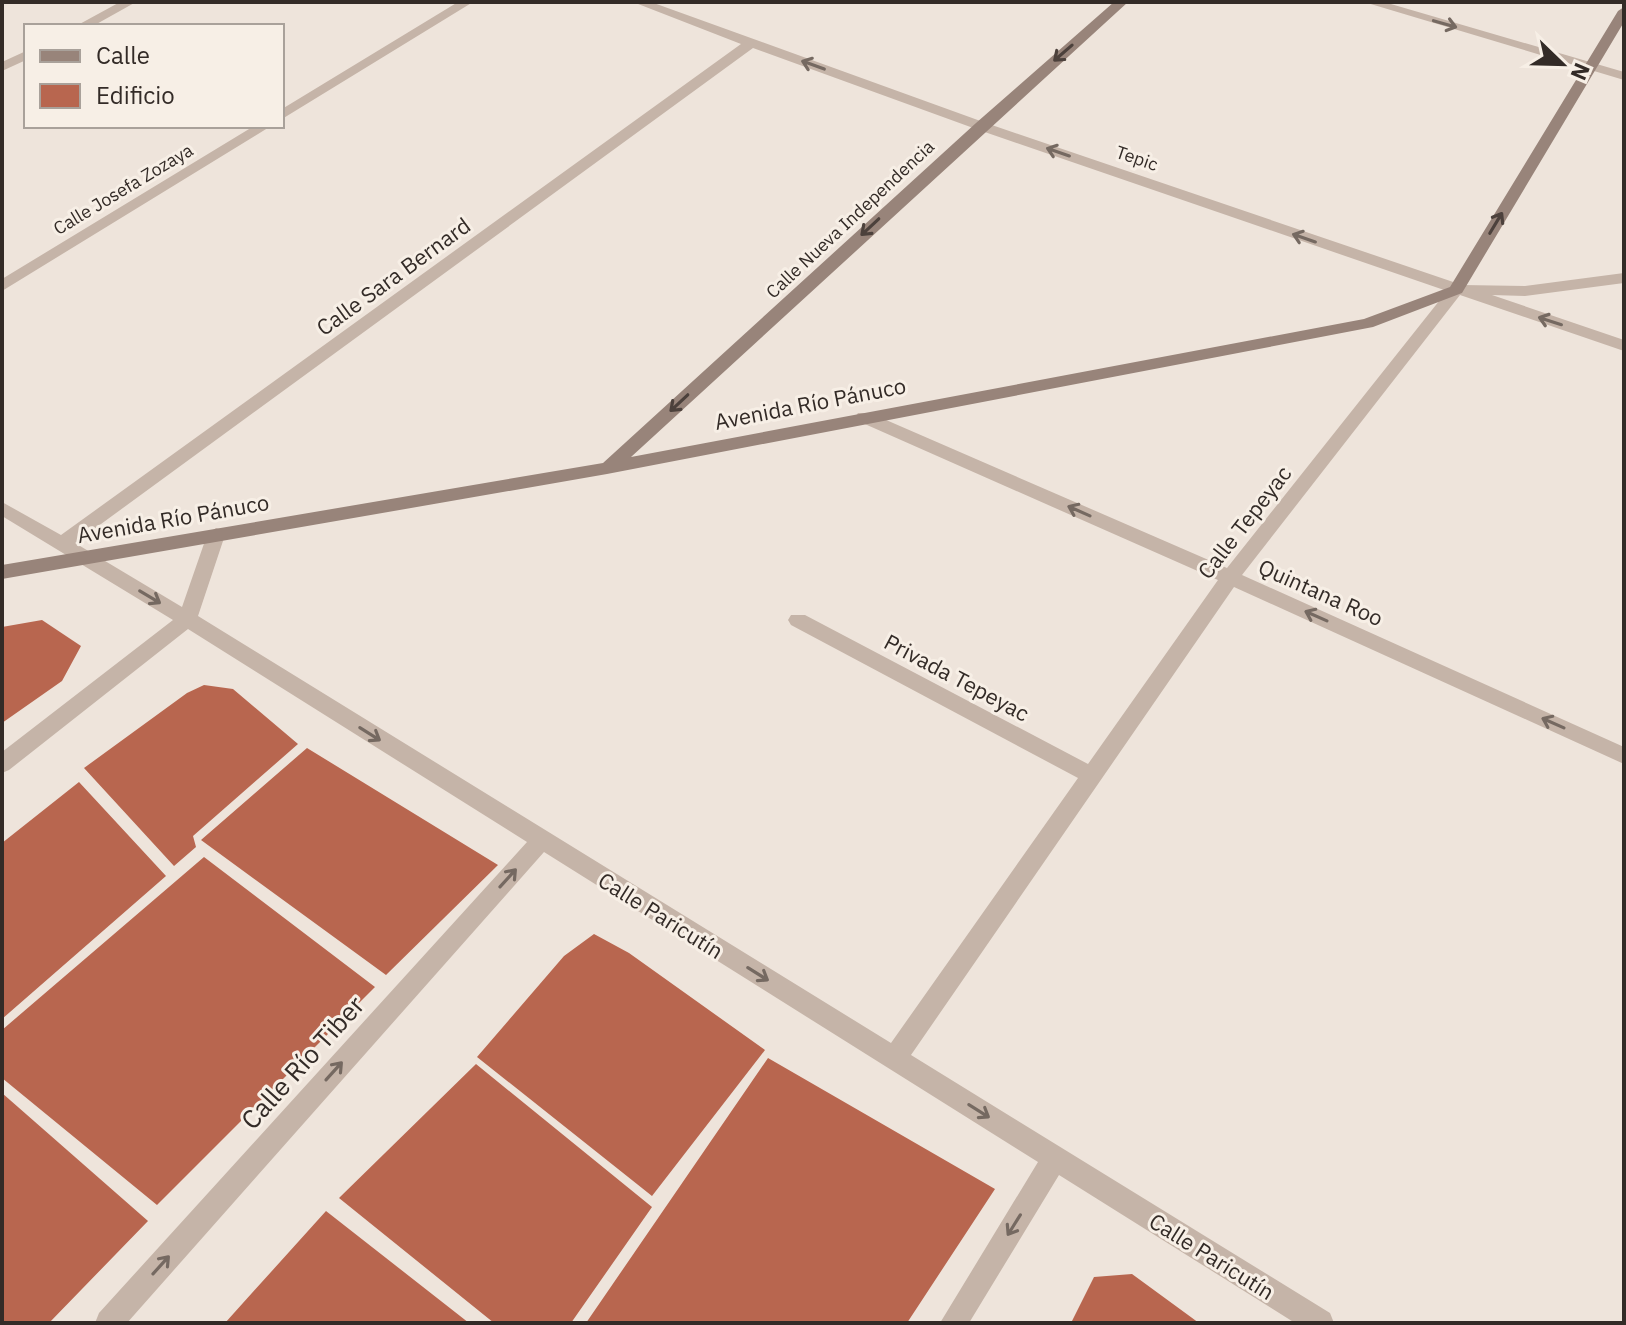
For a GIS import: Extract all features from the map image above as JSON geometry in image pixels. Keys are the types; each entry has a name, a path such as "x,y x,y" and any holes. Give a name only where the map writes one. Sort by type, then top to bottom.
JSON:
{"street":[{"path":"87,24 130,2"},
{"path":"284,114 467,2"},
{"name":"Tepic","path":"639,2 981,126 1624,346"},
{"name":"Calle Nueva Independencia","path":"607,468 981,126 1122,2"},
{"path":"1370,2 1624,76"},
{"name":"Calle Tepeyac","path":"895,1058 1230,577 1456,290 1624,11"},
{"name":"Calle Sara Bernard","path":"61,544 751,43"},
{"path":"2,67 24,56"},
{"name":"Calle Josefa Zozaya","path":"2,286 261,128"},
{"name":"Avenida Río Pánuco","path":"2,572 607,468 1367,323 1456,290 1525,291 1624,278"},
{"name":"Quintana Roo","path":"864,417 1230,577 1624,756"},
{"name":"Calle Paricutín","path":"2,508 187,619 1320,1323"},
{"path":"2,764 187,619 216,535"},
{"name":"Privada Tepeyac","path":"798,620 1093,776"},
{"name":"Calle Río Tiber","path":"109,1323 541,841"},
{"path":"954,1323 1055,1158"}],"building":[{"path":"42,620 81,646 62,681 2,723 2,627"},
{"path":"204,685 233,689 298,744 193,836 196,847 174,866 84,768 187,693"},
{"path":"307,748 498,865 386,975 201,840"},
{"path":"79,782 166,876 2,1019 2,843"},
{"path":"204,857 375,987 157,1205 2,1078 2,1030"},
{"path":"594,934 629,953 765,1050 652,1196 477,1057 564,956"},
{"path":"768,1058 995,1189 907,1323 586,1323"},
{"path":"476,1064 652,1207 571,1323 494,1323 339,1198"},
{"path":"2,1093 148,1221 49,1323 2,1323"},
{"path":"326,1211 469,1323 225,1323"},
{"path":"1132,1274 1199,1323 1071,1323 1094,1277"}]}
